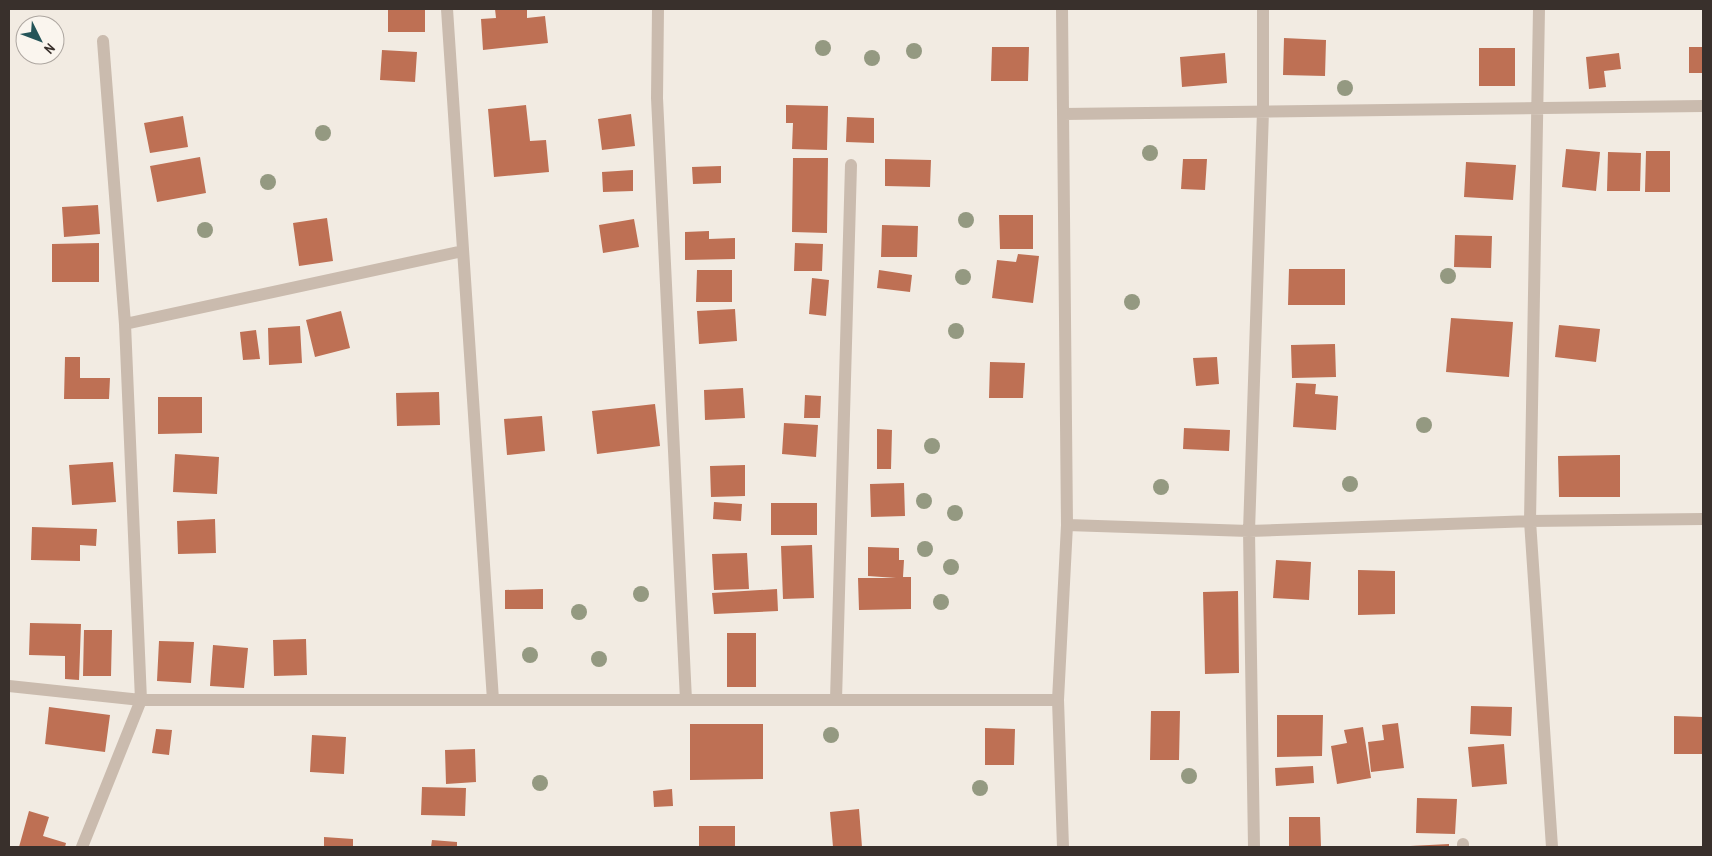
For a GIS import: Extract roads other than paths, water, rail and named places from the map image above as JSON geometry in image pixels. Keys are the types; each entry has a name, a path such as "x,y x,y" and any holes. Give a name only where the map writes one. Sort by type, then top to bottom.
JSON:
{"street":[{"path":"447,9 493,700"},
{"path":"658,9 657,98 686,700"},
{"path":"1062,9 1067,525 1058,700 1063,847"},
{"path":"1254,847 1250,531 1263,112 1263,9"},
{"path":"1539,9 1530,520 1552,847"},
{"path":"82,847 140,700 125,324 103,41"},
{"path":"1063,114 1703,106"},
{"path":"836,700 851,165"},
{"path":"125,324 463,251"},
{"path":"1067,525 1250,531 1530,520 1703,519"},
{"path":"9,686 140,700 1058,700"}]}
